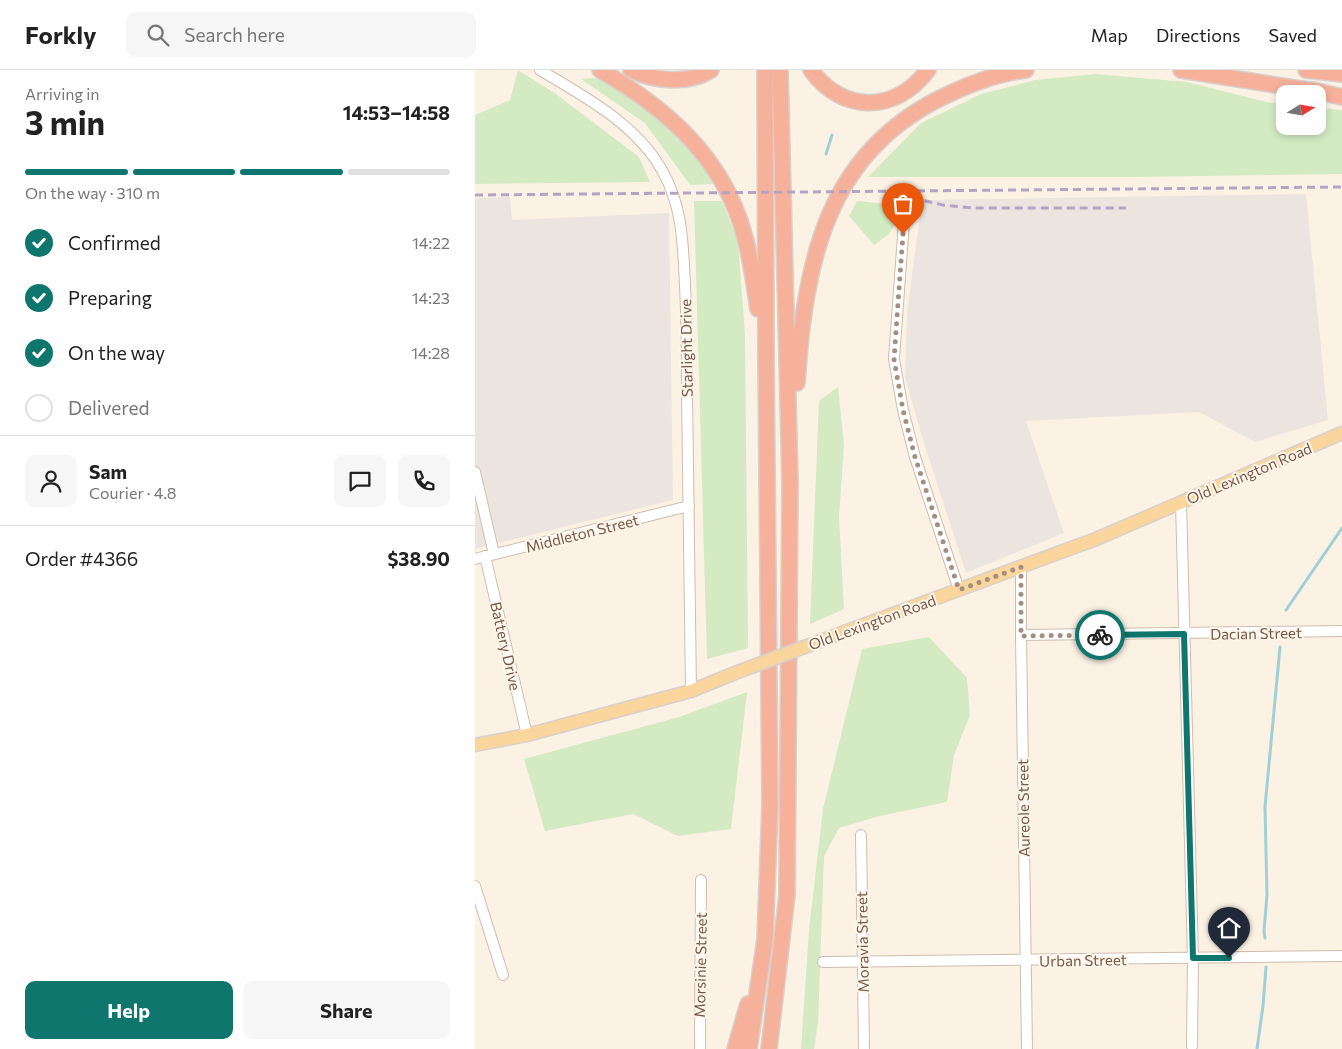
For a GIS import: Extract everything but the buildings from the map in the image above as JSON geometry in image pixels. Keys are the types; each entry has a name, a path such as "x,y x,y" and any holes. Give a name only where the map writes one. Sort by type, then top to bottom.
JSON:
{"highway":[{"path":"600,70 656,107 682,129 708,158 728,190 744,232 766,358"},
{"path":"631,70 669,80 695,77 711,70"},
{"path":"749,1049 765,939 770,806 765,70"},
{"path":"769,1049 787,896 790,482 781,70"},
{"path":"811,70 821,83 836,94 854,100 873,102 889,100 902,94 913,87 928,70"},
{"path":"790,482 800,335 813,263 827,220 845,181 865,154 891,129 927,104 962,88 1006,72 1026,70"},
{"path":"1181,70 1276,85"},
{"path":"1231,70 1292,85"},
{"path":"1306,70 1342,74"},
{"path":"1326,93 1342,97"},
{"path":"735,1049 765,939"}],"main road":[{"name":"Old Lexington Road","path":"475,745 527,735 691,691 1089,541 1342,433"}],"street":[{"name":"Starlight Drive","path":"540,70 607,112 643,142 654,156 673,192 681,220 689,506 691,691"},
{"path":"904,222 894,359 903,410 915,457 959,590"},
{"name":"Battery Drive","path":"475,472 485,556 527,735"},
{"path":"1181,502 1193,958 1193,1046"},
{"name":"Middleton Street","path":"485,556 689,506"},
{"name":"Aureole Street","path":"1021,567 1027,1049"},
{"name":"Dacian Street","path":"1021,636 1342,631"},
{"name":"Moravia Street","path":"861,835 864,1049"},
{"name":"Morsinie Street","path":"699,1049 701,880"},
{"path":"475,886 503,975"},
{"name":"Urban Street","path":"823,962 1342,956"}],"shaded area":[{"path":"1306,194 1328,420 1255,442 1199,412 1026,421 1064,533 966,573 922,437 905,377 907,313 922,200"},
{"path":"510,197 512,220 669,213 673,500 475,549 475,198"}],"green space":[{"path":"518,70 556,94 639,157 650,182 475,184 475,115 510,100"},
{"path":"1095,74 1187,82 1276,103 1276,135 1326,135 1326,109 1342,110 1342,174 1133,177 868,177 921,123 981,94 1035,80"},
{"path":"599,78 659,118 699,158 716,184 690,185 645,123 581,79"},
{"path":"694,201 722,201 738,242 745,335 748,648 707,659"},
{"path":"857,201 907,206 889,234 874,245 849,216"},
{"path":"838,387 844,445 839,517 844,609 810,624 819,401"},
{"path":"929,637 967,678 970,715 954,755 947,802 880,816 839,828 824,856 818,1023 814,1049 801,1049 809,930 823,809 862,649"},
{"path":"747,692 731,829 678,836 633,814 545,831 524,759 679,717"}],"waterway":[{"path":"826,154 832,135"},
{"path":"1286,610 1342,528"},
{"path":"1265,938 1267,895 1265,807 1280,647"},
{"path":"1257,1049 1266,967"}],"railway":[{"path":"475,195 1342,187"},
{"path":"899,195 943,205 974,208 1126,208"}],"way so far":[{"path":"903,234 896,309 894,359 903,410 915,457 959,590 1021,567 1021,636 1100,635"}],"route":[{"path":"1100,635 1184,634 1193,958 1229,958"}]}
